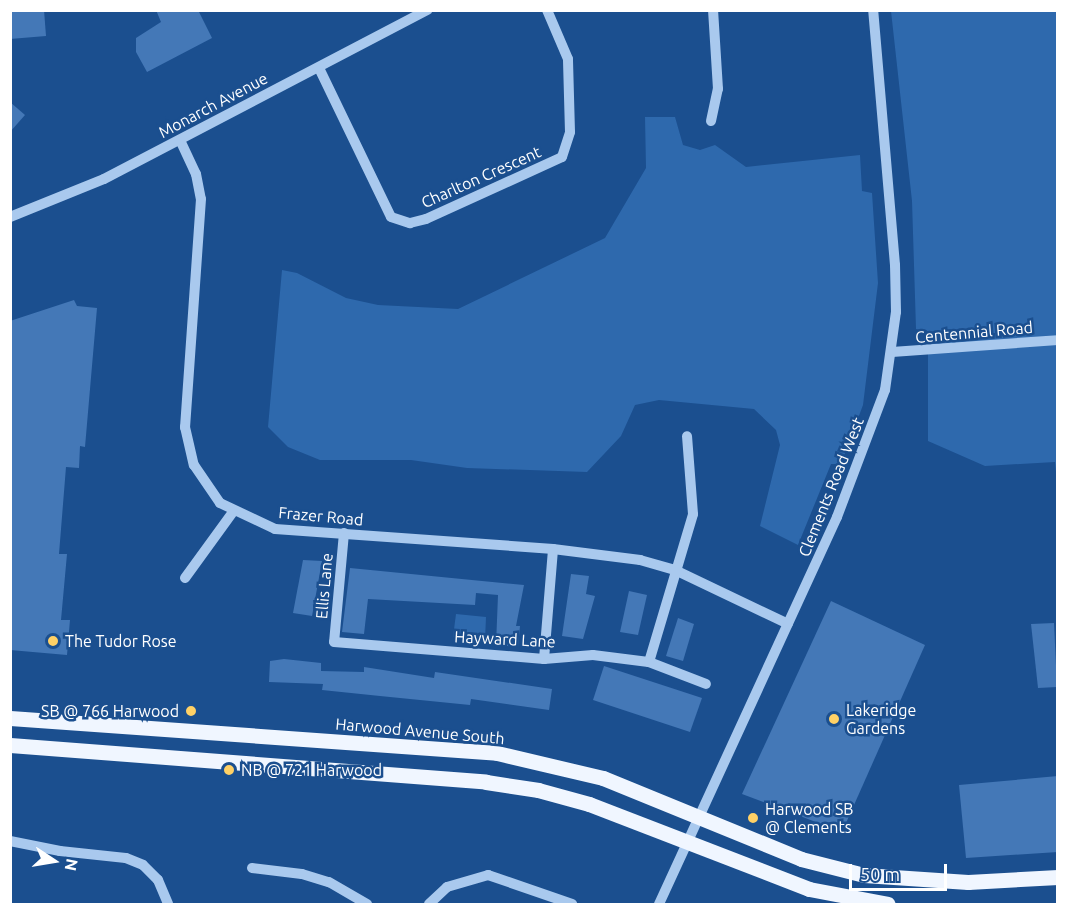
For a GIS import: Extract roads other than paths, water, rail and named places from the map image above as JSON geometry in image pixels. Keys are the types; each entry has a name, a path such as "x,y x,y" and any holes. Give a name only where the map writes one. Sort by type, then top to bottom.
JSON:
{"main road":[{"name":"Harwood Avenue South","path":"10,718 497,753 603,778 801,859 864,874 968,882 1058,877"},
{"path":"10,745 486,782 589,804 809,889 888,904"}],"street":[{"name":"Monarch Avenue","path":"10,217 104,179 427,10"},
{"name":"Charlton Crescent","path":"319,68 390,217 410,223 426,219 562,157 570,132 568,59 547,10"},
{"path":"711,121 718,89 712,10"},
{"name":"Clements Road West","path":"659,904 864,456 885,390 892,352 895,265 873,10"},
{"name":"Frazer Road","path":"180,140 196,174 201,199 185,427 194,465 208,489 233,512 275,529 553,549 640,560 675,570 788,624"},
{"name":"Centennial Road","path":"892,352 1058,340"},
{"path":"649,662 693,514 687,436"},
{"path":"185,578 233,512"},
{"name":"Ellis Lane","path":"334,642 344,533"},
{"path":"544,659 553,549"},
{"name":"Hayward Lane","path":"334,642 544,659 593,656 649,662 706,684"},
{"path":"10,841 60,851 126,858 143,865 158,880 168,904"},
{"path":"252,868 302,874 329,882 367,904"},
{"path":"429,904 447,887 488,875 572,904"}],"place":[{"name":"The Tudor Rose","path":"53,641"},
{"name":"SB @ 766 Harwood","path":"191,711"},
{"name":"Lakeridge Gardens","path":"834,719"},
{"name":"NB @ 721 Harwood","path":"229,770"},
{"name":"Harwood SB @ Clements","path":"753,818"}]}
